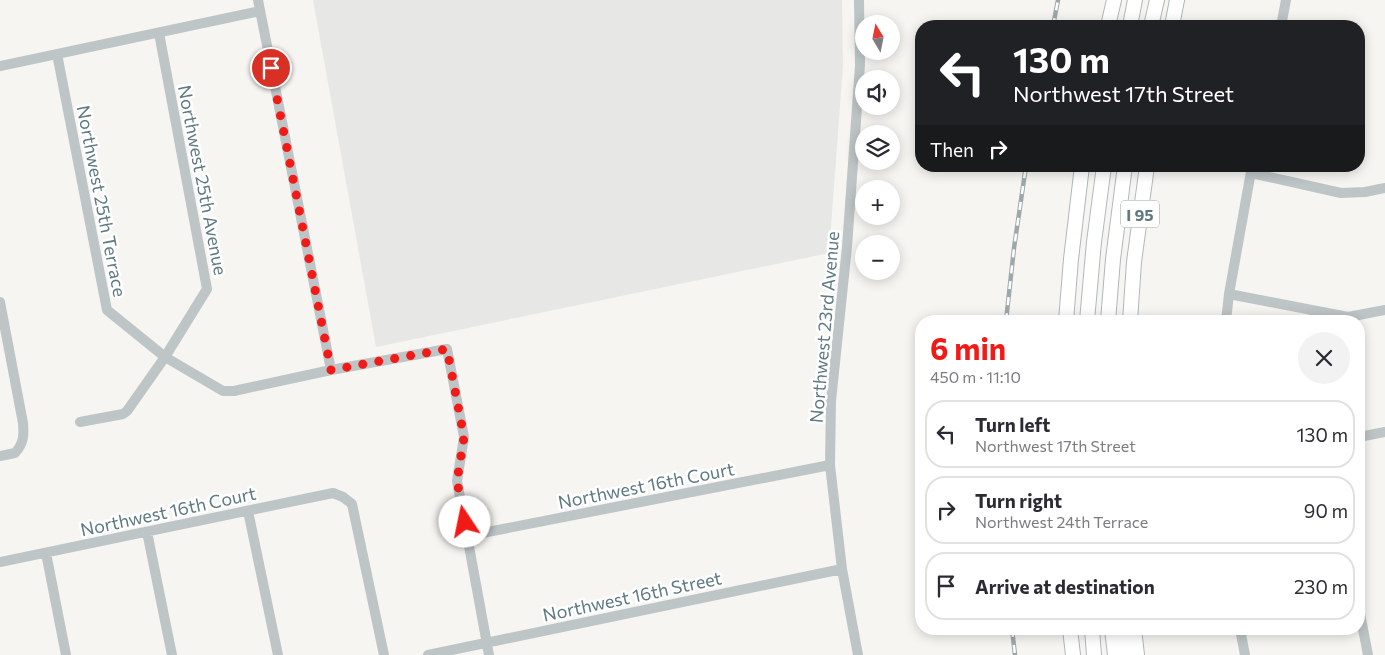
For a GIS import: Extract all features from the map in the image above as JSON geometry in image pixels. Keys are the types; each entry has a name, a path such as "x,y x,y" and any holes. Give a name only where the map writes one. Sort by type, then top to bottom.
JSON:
{"highway":[{"path":"1109,20 1114,0"},
{"path":"1131,20 1135,0"},
{"path":"1152,20 1157,0"},
{"path":"1173,20 1177,0"},
{"path":"1066,315 1081,172"},
{"path":"1088,315 1094,242 1103,172"},
{"path":"1108,315 1113,259 1124,172"},
{"name":"I 95","path":"1130,315 1134,262 1146,172"},
{"path":"1070,635 1072,655"},
{"path":"1092,635 1094,655"},
{"path":"1113,635 1115,655"},
{"path":"1126,635 1126,655"},
{"path":"1135,635 1137,655"}],"street":[{"path":"258,0 331,370"},
{"name":"Northwest 23rd Avenue","path":"858,655 842,569 830,465 832,401 848,239 860,65 859,0"},
{"path":"1282,20 1286,0"},
{"path":"0,66 260,11"},
{"name":"Northwest 25th Avenue","path":"80,422 127,412 165,357 207,289 159,33"},
{"name":"Northwest 25th Terrace","path":"57,54 108,310 165,357 223,391 234,392 331,370 447,349 464,437 457,481 467,536"},
{"path":"1227,315 1252,172"},
{"path":"1260,172 1341,193 1365,192 1385,188"},
{"path":"1229,294 1329,315"},
{"path":"0,302 23,422 23,442 15,453 0,456"},
{"path":"1364,315 1385,310"},
{"path":"1365,436 1385,432"},
{"name":"Northwest 16th Court","path":"467,536 830,465"},
{"name":"Northwest 16th Court","path":"0,562 333,493 352,504 384,655"},
{"path":"248,511 278,655"},
{"path":"146,532 172,655"},
{"path":"467,536 489,655"},
{"path":"46,553 66,655"},
{"name":"Northwest 16th Street","path":"428,655 842,569"},
{"path":"1241,635 1245,655"},
{"path":"1364,635 1368,655"}],"shaded area":[{"path":"313,0 842,0 843,66 829,253 376,347"}],"railway":[{"path":"1054,20 1058,0"},
{"path":"1007,315 1025,172"},
{"path":"1013,635 1015,655"}],"route":[{"path":"271,68 331,370 447,349 464,437 457,481 465,522"}]}
